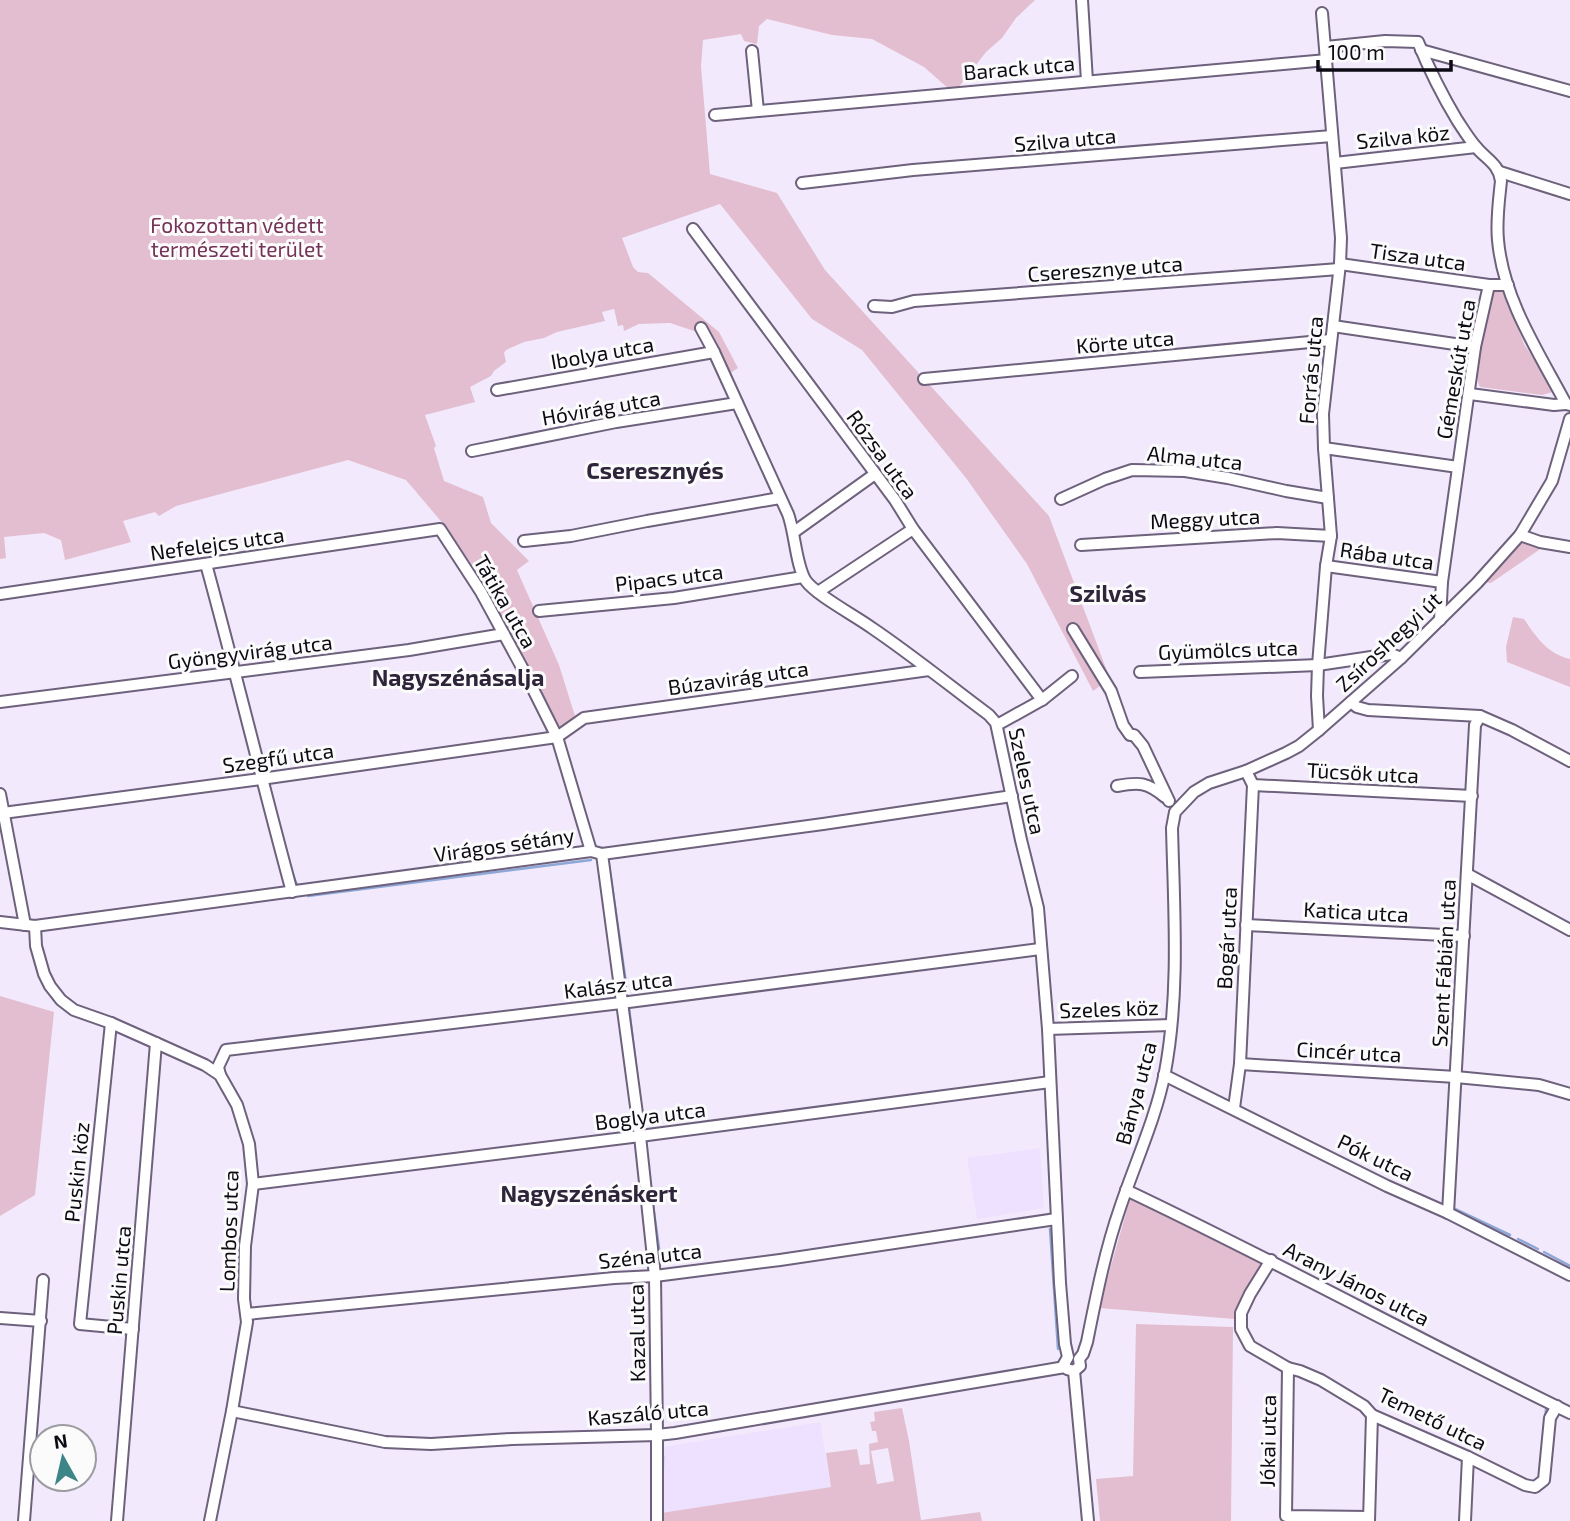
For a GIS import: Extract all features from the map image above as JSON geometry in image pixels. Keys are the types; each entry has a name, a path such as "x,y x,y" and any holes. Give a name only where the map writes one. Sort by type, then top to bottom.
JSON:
{"street":[{"path":"1083,0 1087,81"},
{"name":"Forrás utca","path":"1319,730 1318,665 1331,536 1323,414 1341,239 1322,13"},
{"path":"1326,47 1385,41 1419,46 1570,91"},
{"path":"1419,46 1457,119 1476,148 1500,172 1498,240 1508,285 1525,327 1568,405 1470,394"},
{"path":"752,51 758,111"},
{"name":"Barack utca","path":"715,115 1327,60"},
{"name":"Szilva utca","path":"802,183 927,169 1332,136"},
{"name":"Szilva köz","path":"1335,163 1476,148"},
{"path":"1500,172 1570,194"},
{"name":"Rózsa utca","path":"692,229 1042,700"},
{"name":"Tisza utca","path":"1339,267 1489,285"},
{"name":"Cseresznye utca","path":"874,306 892,307 914,301 1339,267"},
{"name":"Gémeskút utca","path":"1440,620 1442,582 1475,347 1489,285 1508,285"},
{"path":"1333,326 1475,347"},
{"path":"702,328 788,513 803,577"},
{"name":"Körte utca","path":"923,379 1331,340"},
{"name":"Ibolya utca","path":"497,390 714,352"},
{"name":"Hóvirág utca","path":"472,451 616,422 737,403"},
{"name":"Zsíroshegyi út","path":"1174,814 1203,786 1246,771 1299,746 1401,658 1440,620 1520,535 1552,481 1570,419"},
{"path":"1324,448 1458,467"},
{"name":"Alma utca","path":"1060,499 1132,470 1185,471 1328,498"},
{"path":"794,532 875,474"},
{"path":"524,541 571,536 780,498"},
{"name":"Nefelejcs utca","path":"0,594 440,529"},
{"name":"Tátika utca","path":"440,529 481,592 557,737 597,853"},
{"path":"818,592 913,529"},
{"name":"Meggy utca","path":"1082,545 1277,533 1331,536"},
{"path":"1520,535 1569,547"},
{"path":"206,564 292,892"},
{"name":"Rába utca","path":"1326,566 1442,582"},
{"name":"Szeles utca","path":"803,577 818,592 873,628 989,715 997,725 1037,902 1048,1030 1063,1329 1072,1364"},
{"name":"Pipacs utca","path":"539,611 674,598 803,577"},
{"path":"1073,629 1111,691 1123,725 1143,746 1174,814"},
{"name":"Gyöngyvirág utca","path":"0,702 409,650 504,634"},
{"name":"Gyümölcs utca","path":"1140,672 1318,665 1386,655 1401,658"},
{"name":"Búzavirág utca","path":"557,737 584,719 929,670"},
{"path":"997,725 1042,700 1072,676"},
{"path":"1351,702 1368,710 1480,716 1570,761"},
{"name":"Szent Fábián utca","path":"1448,1213 1475,726 1480,716"},
{"name":"Szegfű utca","path":"3,813 557,737"},
{"name":"Bogár utca","path":"1234,1108 1240,1064 1253,785 1246,771"},
{"path":"1117,786 1143,783 1157,790 1169,801"},
{"name":"Tücsök utca","path":"1253,785 1472,796"},
{"path":"0,794 39,961 50,986 61,1000 74,1010 156,1043 205,1065 220,1075"},
{"name":"Virágos sétány","path":"0,922 30,926 823,824 1012,796"},
{"name":"Bánya utca","path":"1088,1521 1072,1364 1083,1354 1087,1342 1109,1245 1164,1075 1171,1025 1175,961 1174,814"},
{"name":"Kazal utca","path":"597,853 640,1136 654,1276 657,1521"},
{"path":"1467,874 1570,930"},
{"name":"Katica utca","path":"1246,925 1464,936"},
{"name":"Kalász utca","path":"220,1075 218,1067 226,1050 1040,949"},
{"name":"Puskin köz","path":"111,1023 80,1324 133,1329"},
{"name":"Szeles köz","path":"1048,1030 1171,1025"},
{"name":"Puskin utca","path":"117,1521 156,1043"},
{"name":"Cincér utca","path":"1240,1064 1456,1077 1539,1085 1570,1094"},
{"name":"Lombos utca","path":"210,1521 245,1336 245,1247 253,1184 249,1144 237,1105 220,1075"},
{"name":"Pók utca","path":"1164,1075 1570,1275"},
{"name":"Boglya utca","path":"253,1184 1051,1082"},
{"name":"Arany János utca","path":"1126,1190 1570,1413"},
{"name":"Széna utca","path":"247,1314 654,1276 1056,1219"},
{"name":"Temető utca","path":"1270,1260 1241,1313 1241,1329 1250,1346 1287,1368 1321,1380 1364,1406 1372,1415 1525,1485 1535,1487 1544,1480 1550,1418 1556,1406"},
{"path":"24,1521 43,1280"},
{"path":"0,1318 41,1321"},
{"name":"Kaszáló utca","path":"232,1411 384,1442 430,1444 657,1435 1072,1364"},
{"name":"Jókai utca","path":"1287,1368 1286,1516 1369,1519"},
{"path":"1369,1519 1372,1415"},
{"path":"1465,1521 1468,1457"}],"shaded area":[{"path":"1040,1148 1044,1208 977,1219 967,1158"},
{"path":"820,1422 831,1487 661,1513 662,1447"}],"green space":[{"name":"Fokozottan védett természeti terület","path":"0,0 1035,0 986,52 958,88 949,89 924,67 872,39 832,35 767,19 759,26 757,44 744,41 741,34 703,40 701,66 710,174 777,193 825,270 1049,516 1110,679 1093,691 1027,564 966,478 862,350 812,319 720,204 622,238 633,267 638,272 648,273 719,332 738,368 729,374 709,336 670,323 639,324 624,331 623,325 618,326 614,309 602,312 605,321 557,332 506,350 506,362 491,376 470,387 475,402 425,415 444,481 483,497 491,523 529,561 517,570 559,665 576,719 557,729 486,596 491,592 445,526 406,480 348,460 176,506 159,516 155,512 123,521 131,542 65,560 61,540 44,533 4,537 6,558 0,559"},
{"path":"1500,290 1505,293 1524,344 1553,392 1542,395 1480,387 1477,368 1481,341 1492,291"},
{"path":"1516,540 1539,543 1539,550 1491,583 1480,582"},
{"path":"1513,617 1524,619 1549,649 1570,659 1570,687 1507,662 1506,647"},
{"path":"0,996 54,1012 35,1195 0,1216"},
{"path":"1136,1198 1258,1260 1261,1266 1234,1319 1099,1308 1130,1199"},
{"path":"1136,1324 1233,1327 1231,1521 1100,1521 1096,1479 1133,1476"},
{"path":"902,1408 921,1520 980,1512 982,1521 661,1521 661,1513 831,1487 826,1453 857,1449 860,1465 870,1464 869,1444 878,1442 876,1431 872,1431 870,1422 875,1421 874,1412","holes":["888,1448 894,1481 877,1484 871,1451"]}],"waterway":[{"path":"608,858 626,983"},
{"path":"308,896 591,860"},
{"path":"292,872 300,887"},
{"path":"629,1008 637,1074"},
{"path":"651,1191 660,1255"},
{"path":"1455,1209 1510,1235"},
{"path":"1050,1229 1058,1349"},
{"path":"1518,1239 1538,1249"},
{"path":"1544,1252 1570,1266"},
{"path":"661,1347 662,1425"},
{"path":"1545,1420 1546,1409"},
{"path":"662,1521 663,1456"}],"district":[{"name":"Cseresznyés","path":"655,470"},
{"name":"Szilvás","path":"1108,593"},
{"name":"Nagyszénásalja","path":"458,677"},
{"name":"Nagyszénáskert","path":"589,1193"}]}
